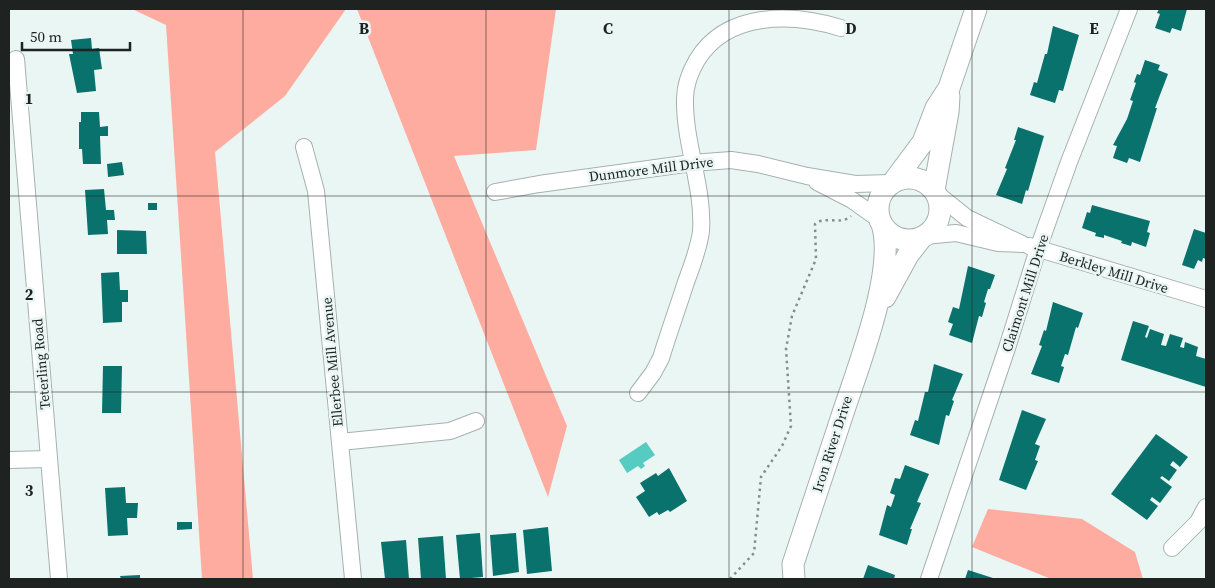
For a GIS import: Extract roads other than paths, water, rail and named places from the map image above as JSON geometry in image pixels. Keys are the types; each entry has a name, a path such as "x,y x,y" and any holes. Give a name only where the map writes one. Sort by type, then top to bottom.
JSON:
{"street":[{"path":"893,182 903,178 920,180 935,192 939,201 938,219 934,227 923,237 902,239 894,236 881,222 878,204 885,189 893,182 923,142 936,108 949,88 976,9"},
{"name":"Claimont Mill Drive","path":"929,579 1008,348 1038,249 1129,9"},
{"path":"638,393 653,373 661,358 698,247 701,223 685,107 686,88 693,67 712,41 737,25 757,21 808,19 841,28"},
{"name":"Teterling Road","path":"16,59 59,579"},
{"path":"935,192 948,112 949,88"},
{"name":"Ellerbee Mill Avenue","path":"304,146 316,191 353,579"},
{"name":"Dunmore Mill Drive","path":"495,192 692,162 731,160 775,167 806,176 863,185 893,182"},
{"name":"Dunmore Mill Drive","path":"806,176 852,200 881,222"},
{"name":"Berkley Mill Drive","path":"935,192 967,218 1022,244 1206,299"},
{"name":"Iron River Drive","path":"872,324 885,255 885,236 881,222"},
{"name":"Berkley Mill Drive","path":"923,237 956,233 998,243 1022,244"},
{"name":"Iron River Drive","path":"788,574 872,324 893,278 923,237"},
{"path":"340,442 450,432 476,422"},
{"path":"9,460 49,459"},
{"path":"1172,548 1198,522 1206,507"}],"water":[{"path":"646,442 655,455 643,463 645,466 641,469 638,466 627,473 619,460"}]}
